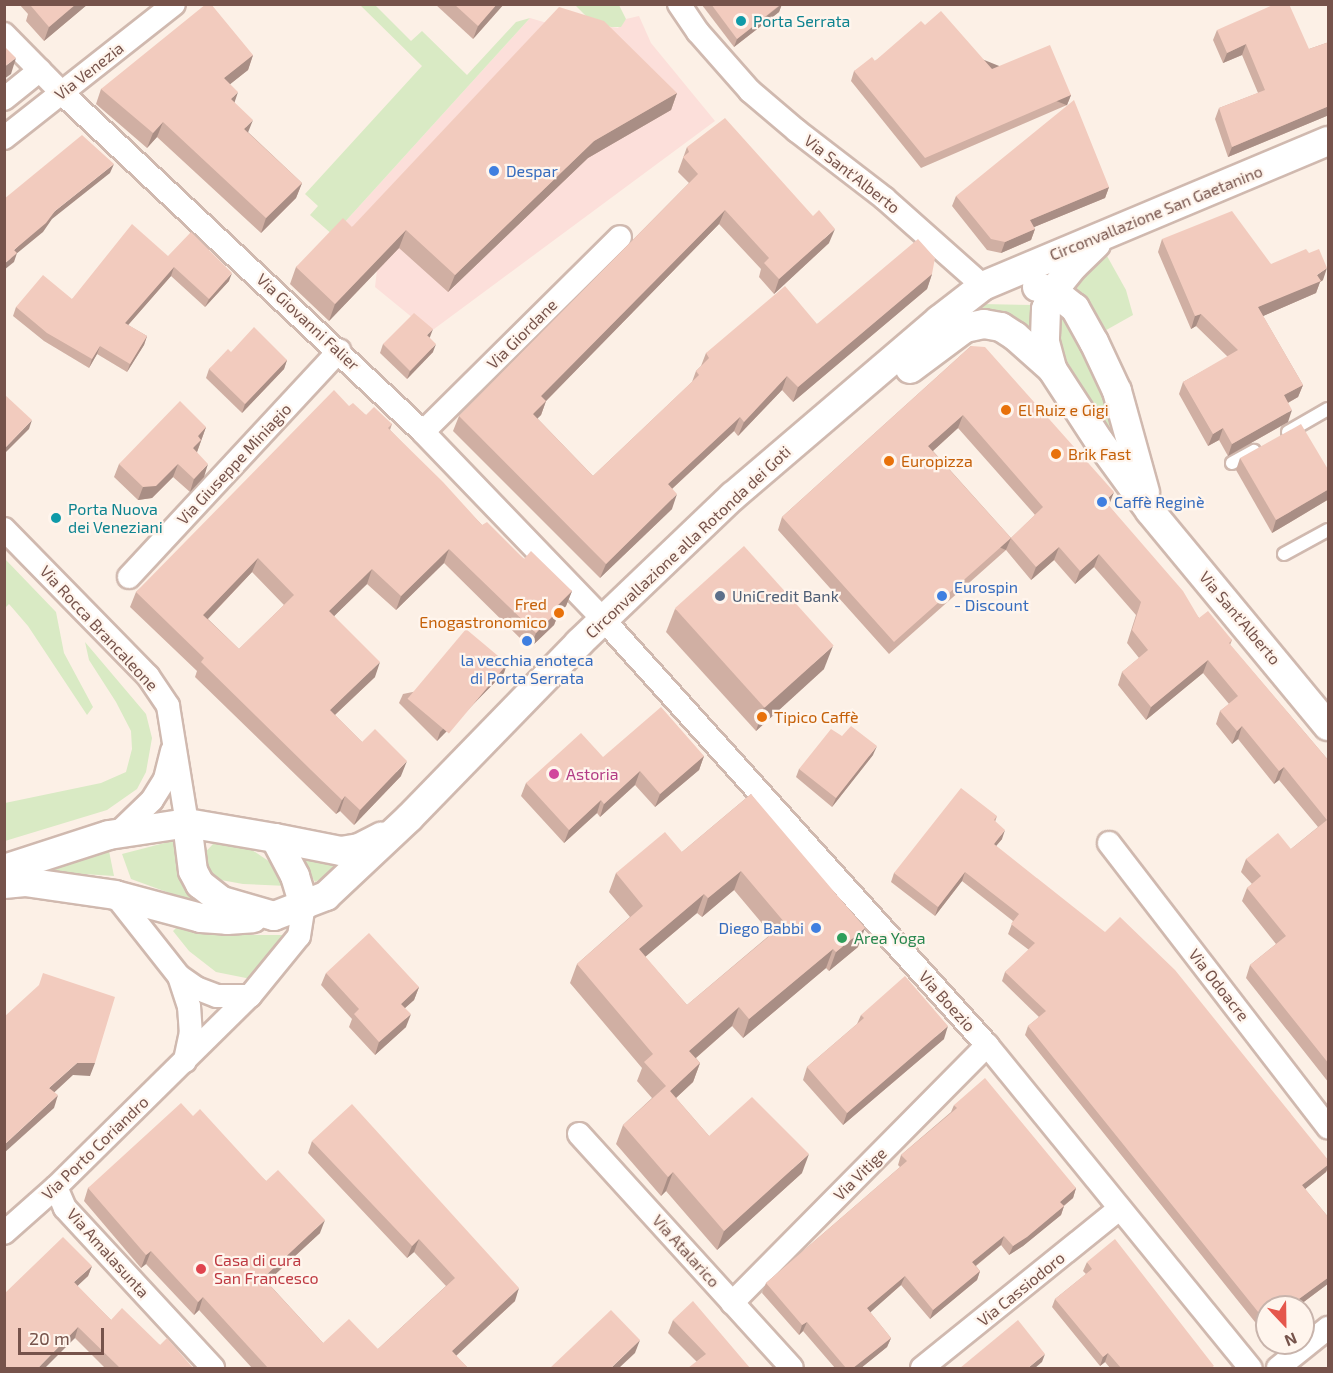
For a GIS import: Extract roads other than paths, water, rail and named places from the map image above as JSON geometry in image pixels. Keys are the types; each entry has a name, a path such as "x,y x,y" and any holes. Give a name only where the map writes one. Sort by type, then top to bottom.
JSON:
{"street":[{"name":"Via Venezia","path":"4,138 174,4"},
{"name":"Via Sant'Alberto","path":"679,4 698,32 750,91 797,131 884,198 983,286 1026,285 1053,291 1075,308 1117,391 1150,511"},
{"name":"Via Giovanni Falier","path":"4,34 62,93 423,432 603,619"},
{"name":"Via Venezia","path":"4,99 40,70"},
{"name":"Circonvallazione San Gaetanino","path":"983,286 1329,141"},
{"name":"Via Sant'Alberto","path":"1105,236 1074,265 1053,291 1044,322 1045,342 1052,369 1099,441 1150,511 1329,726"},
{"name":"Via Giordane","path":"423,432 620,237"},
{"name":"Circonvallazione alla Rotonda dei Goti","path":"4,884 25,882 115,895 201,918 227,920 274,916 326,896 410,817 603,619 746,486 939,320 983,286"},
{"path":"746,486 777,475 933,350 965,328 984,324 1001,327 1034,350 1052,369"},
{"name":"Via Giuseppe Miniagio","path":"129,577 339,351"},
{"name":"Via Rocca Brancaleone","path":"4,530 148,676 168,706 176,738 188,823"},
{"name":"Via Boezio","path":"603,619 987,1045 1250,1368"},
{"name":"Via Rocca Brancaleone","path":"118,833 152,801 165,778 176,738"},
{"name":"Circonvallazione alla Rotonda dei Goti","path":"4,869 118,833 188,823 341,850 360,848 376,841 410,817"},
{"path":"188,823 193,871 200,884 222,901 274,916"},
{"path":"275,838 295,876 304,906"},
{"name":"Via Odoacre","path":"1109,843 1329,1127"},
{"path":"115,895 179,976 196,988 217,996 250,996"},
{"name":"Via Porto Coriandro","path":"4,1233 56,1187 250,996 299,936 304,906"},
{"path":"179,976 189,1006 191,1032 185,1061"},
{"name":"Via Vitige","path":"732,1303 987,1045"},
{"name":"Via Atalarico","path":"579,1134 792,1368"},
{"name":"Via Amalasunta","path":"56,1187 65,1208 213,1368"},
{"name":"Via Cassiodoro","path":"922,1368 1119,1209"},
{"path":"1289,1366 1329,1329"}],"lane":[{"path":"1280,436 1329,409"},
{"path":"1232,463 1261,447"},
{"path":"1284,554 1329,530"}],"place":[{"name":"Porta Serrata","path":"741,21"},
{"name":"Despar","path":"494,171"},
{"name":"El Ruiz e Gigi","path":"1006,410"},
{"name":"Brik Fast","path":"1056,454"},
{"name":"Europizza","path":"889,461"},
{"name":"Caffè Reginè","path":"1102,502"},
{"name":"Porta Nuova dei Veneziani","path":"56,518"},
{"name":"UniCredit Bank","path":"720,596"},
{"name":"Eurospin - Discount","path":"942,596"},
{"name":"Fred Enogastronomico","path":"559,613"},
{"name":"la vecchia enoteca di Porta Serrata","path":"527,641"},
{"name":"Tipico Caffè","path":"762,717"},
{"name":"Astoria","path":"554,774"},
{"name":"Diego Babbi","path":"816,928"},
{"name":"Area Yoga","path":"842,938"},
{"name":"Casa di cura San Francesco","path":"201,1269"}]}
